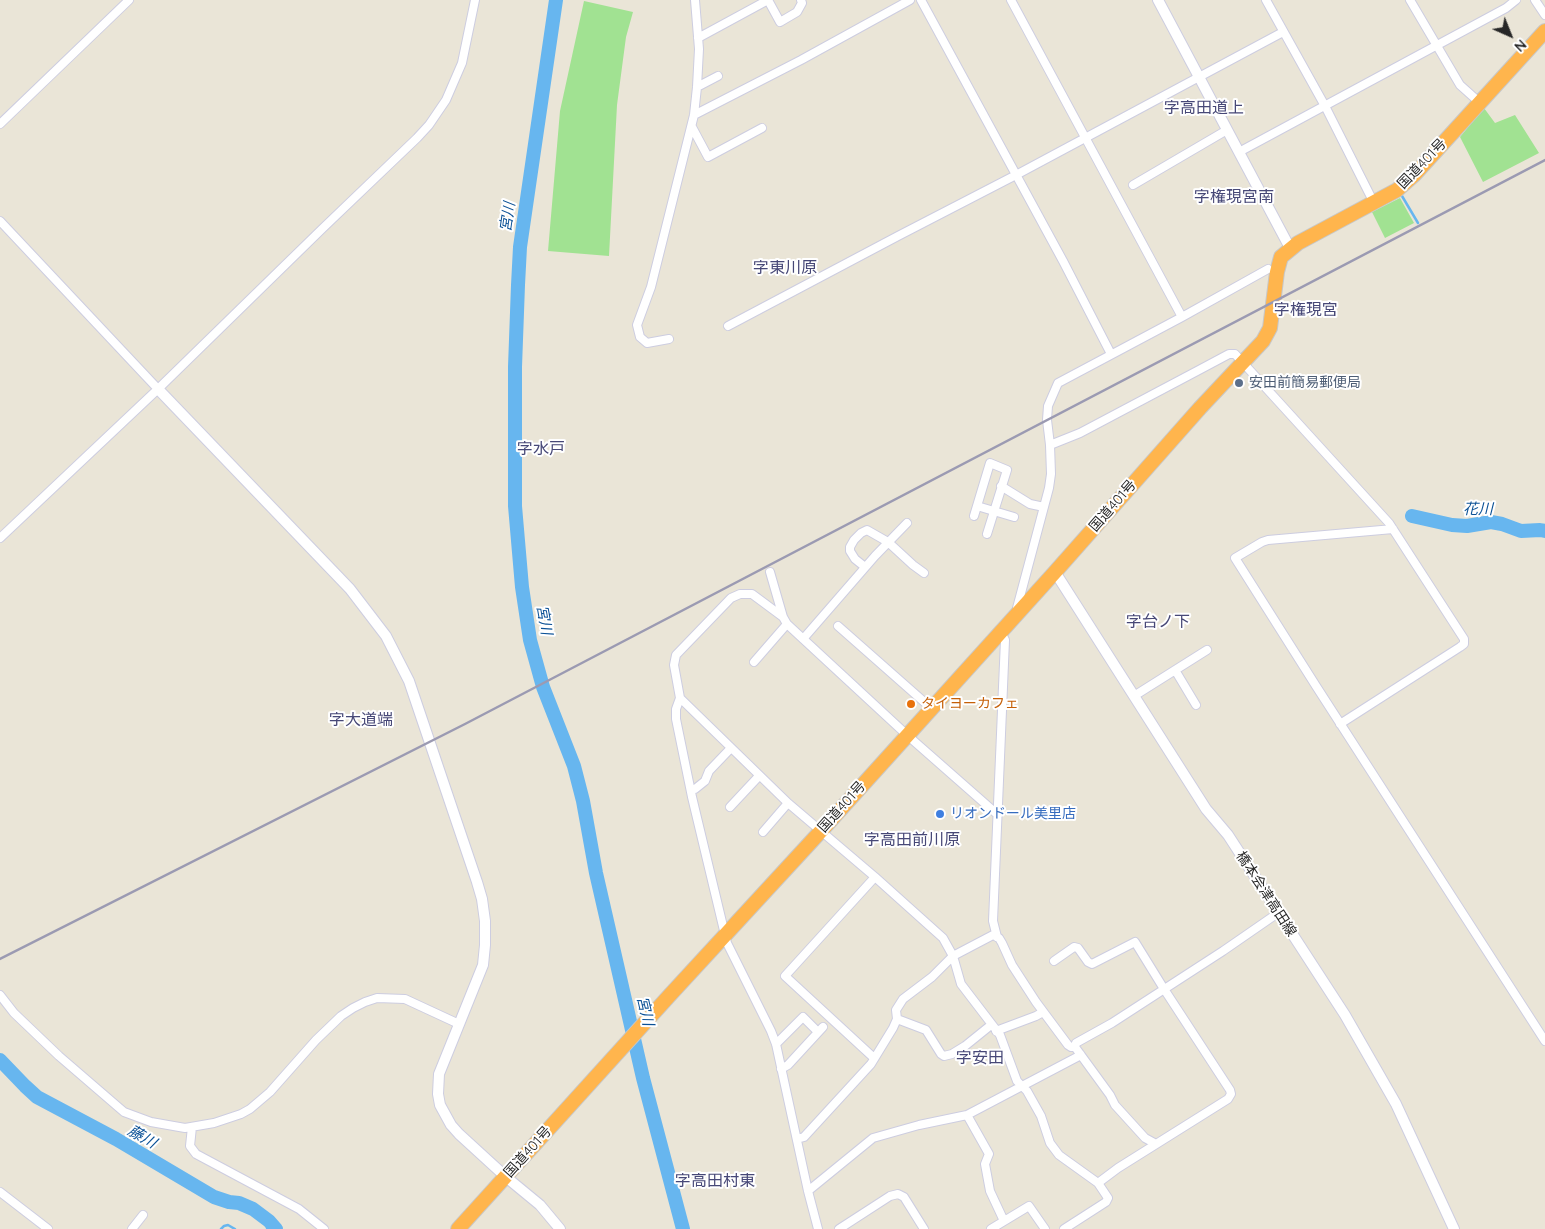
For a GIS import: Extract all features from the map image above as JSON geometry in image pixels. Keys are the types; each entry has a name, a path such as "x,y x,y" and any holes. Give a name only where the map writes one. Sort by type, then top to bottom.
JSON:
{"highway":[{"name":"国道401号","path":"458,1229 821,831 1268,334 1281,256 1298,243 1398,190 1414,175 1545,30"}],"street":[{"path":"0,124 129,0"},
{"path":"0,538 158,389 417,138 446,100 462,63 475,0"},
{"path":"669,339 648,343 640,337 636,325 652,287 692,127 698,87 699,49 695,0"},
{"path":"698,38 768,0 780,22 797,12 802,3 800,0"},
{"path":"694,115 801,60 910,0"},
{"path":"922,0 1111,354"},
{"path":"1010,0 1182,317"},
{"path":"1158,0 1290,248"},
{"path":"1266,0 1325,106 1374,203"},
{"path":"1410,0 1460,85 1479,102"},
{"path":"1239,152 1506,8 1516,0"},
{"path":"1535,0 1545,15"},
{"path":"728,326 1016,176 1283,32"},
{"path":"698,87 718,76"},
{"path":"692,127 708,157 762,128"},
{"path":"1134,185 1227,130"},
{"path":"0,221 350,589 386,636 409,681 477,882 485,921 485,946 482,965 439,1074 438,1094 440,1105 458,1134 540,1205 560,1229"},
{"path":"1018,612 1017,608 1051,474 1047,420 1048,406 1058,383 1268,269"},
{"path":"1050,445 1080,433 1229,354 1235,354 1389,523 1464,639 1464,644 1340,724"},
{"path":"974,516 990,463 1007,470 987,534"},
{"path":"1001,486 1030,504 1044,506"},
{"path":"977,506 1014,517"},
{"path":"803,639 865,567 908,523"},
{"path":"1393,529 1268,540 1235,558 1545,1041"},
{"path":"865,567 855,559 850,551 850,547 854,540 867,530 888,542 924,573"},
{"path":"770,572 785,621"},
{"name":"橋本会津高田線","path":"1054,572 1206,809 1228,835 1345,1015 1396,1104 1454,1229"},
{"path":"818,1229 776,1044 727,946 690,789 676,719 676,709 680,698 674,665 676,655 731,598 740,594 752,594 785,621 907,735 998,815"},
{"path":"754,662 785,621"},
{"path":"838,626 931,708"},
{"path":"997,938 993,921 1005,640 1001,632"},
{"path":"1134,696 1207,650"},
{"path":"1175,670 1196,705"},
{"path":"680,698 788,803 943,938 953,956 961,984 1000,1036 1017,1081 1034,1102 1050,1143 1059,1155 1098,1183 1108,1198 1106,1202 1064,1229"},
{"path":"690,789 695,789 705,781 709,771 731,748"},
{"path":"730,807 759,776"},
{"path":"763,832 788,803"},
{"path":"874,1058 785,976 875,877"},
{"path":"1075,1047 1076,1043 1112,1023 1278,913"},
{"path":"797,1139 804,1137 862,1074 874,1058 897,1019 896,1010 904,999 932,977 946,961 992,935 1002,943 1012,966 1043,1012 1068,1045 1075,1047 1123,1116 1145,1138 1156,1144"},
{"path":"1054,960 1074,947 1078,948 1088,962 1092,964 1136,942 1231,1094 1228,1099 1118,1168 1098,1183"},
{"path":"0,995 14,1013 59,1056 124,1112 151,1122 185,1128 208,1125 250,1109 270,1092 316,1040 341,1016 365,1002 377,998 405,1000 459,1024"},
{"path":"897,1019 926,1030 944,1056 952,1054 994,1028 1036,1016 1043,1012"},
{"path":"776,1044 803,1017 820,1030 788,1065 781,1069"},
{"path":"808,1191 872,1138 967,1114 1081,1055"},
{"path":"967,1114 989,1154 985,1164 990,1191 1004,1221"},
{"path":"192,1127 190,1146 194,1152 299,1210 324,1229"},
{"path":"0,1192 48,1229"},
{"path":"839,1229 890,1196 898,1194 904,1197 924,1229"},
{"path":"991,1229 1030,1206 1045,1229"},
{"path":"132,1229 143,1215"}],"green space":[{"path":"584,1 633,12 626,37 617,105 609,256 548,251 560,111"},
{"path":"1484,108 1495,123 1515,115 1539,153 1483,182 1460,137"},
{"path":"1400,198 1414,223 1385,238 1372,212"}],"waterway":[{"name":"宮川","path":"556,0 520,247 515,367 515,506 522,587 530,640 543,687 574,766 583,801 596,873 643,1078 683,1229"},
{"path":"1402,196 1418,223"},
{"name":"花川","path":"1412,516 1452,525 1467,526 1491,522 1521,531 1545,531"},
{"name":"藤川","path":"0,1060 37,1097 116,1139 214,1197 239,1203 253,1209 276,1229"},
{"path":"221,1229 228,1225 235,1229"},
{"name":"藤川","path":"267,1229 273,1226"}],"railway":[{"path":"0,959 465,724 1545,160"}],"place":[{"name":"安田前簡易郵便局","path":"1239,383"},
{"name":"タイヨーカフェ","path":"911,704"},
{"name":"リオンドール美里店","path":"940,814"}],"district":[{"name":"字高田道上","path":"1204,108"},
{"name":"字権現宮南","path":"1234,197"},
{"name":"字東川原","path":"785,268"},
{"name":"字権現宮","path":"1306,310"},
{"name":"字水戸","path":"541,449"},
{"name":"字台ノ下","path":"1158,622"},
{"name":"字大道端","path":"361,720"},
{"name":"字高田前川原","path":"912,840"},
{"name":"字安田","path":"980,1058"},
{"name":"字高田村東","path":"715,1181"}]}
